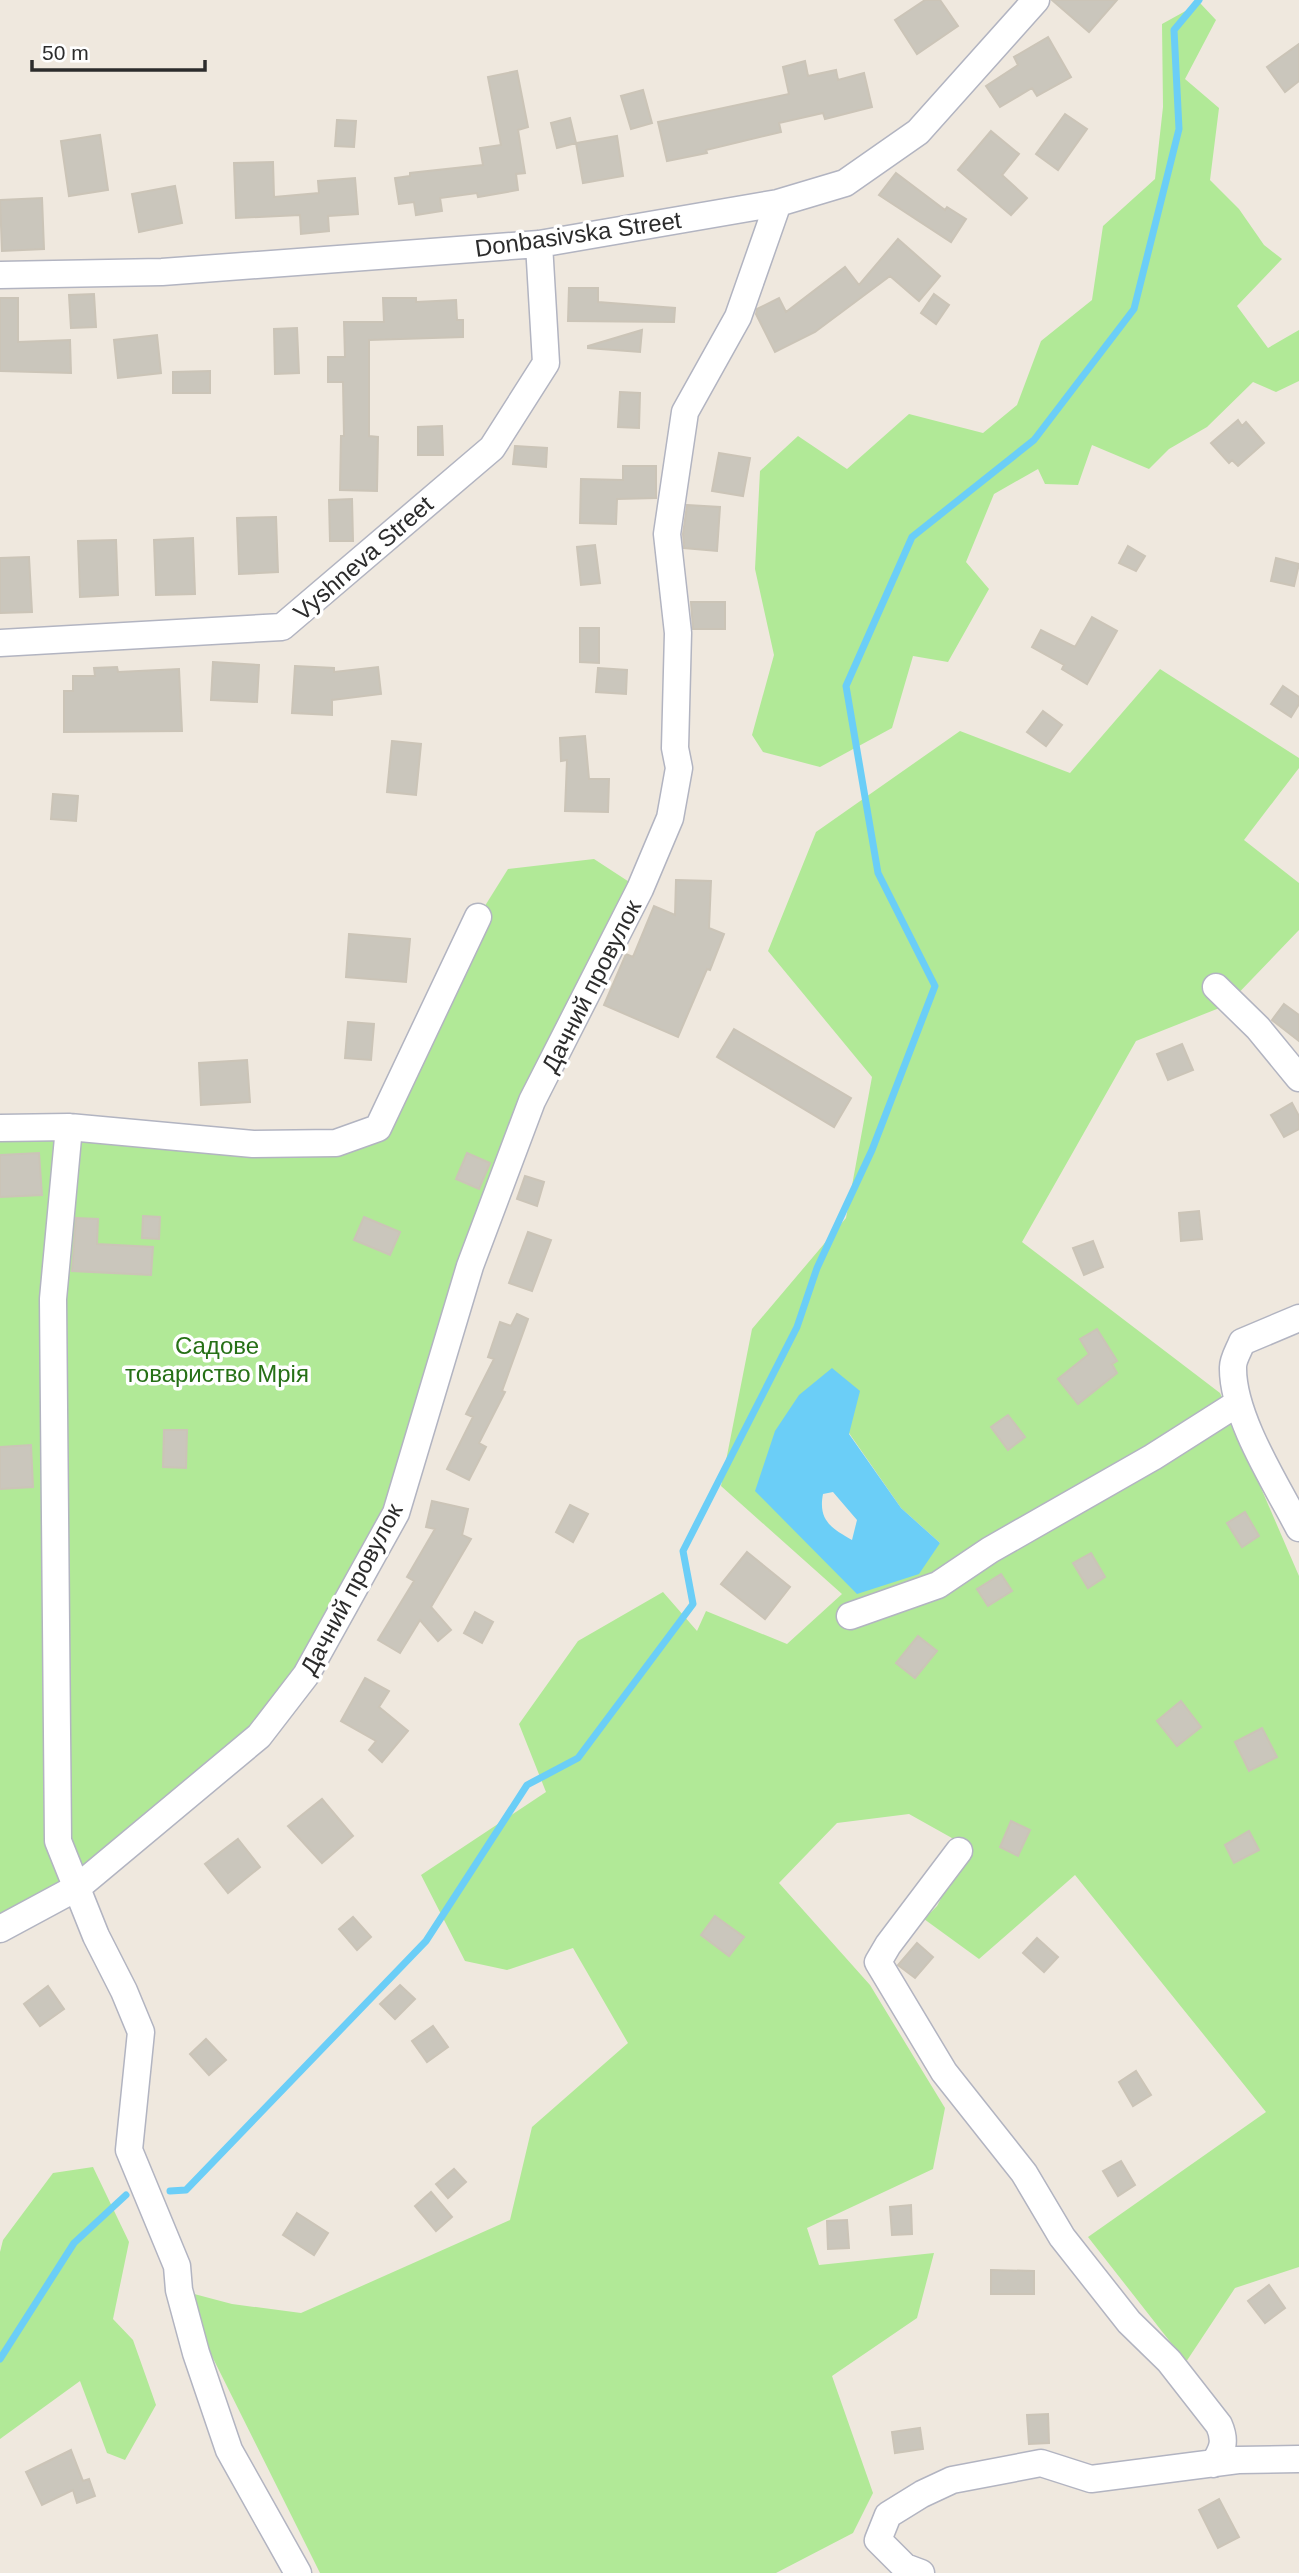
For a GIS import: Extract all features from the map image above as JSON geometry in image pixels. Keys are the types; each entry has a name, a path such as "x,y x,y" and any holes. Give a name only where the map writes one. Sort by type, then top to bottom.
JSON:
{"street":[{"name":"Donbasivska Street","path":"0,275 162,272 539,244 778,203 845,183 918,132 1036,0"},
{"name":"Дачний провулок","path":"78,1887 260,1736 306,1675 396,1513 470,1266 532,1101 640,889 670,818 679,768 675,748 678,633 667,534 685,412 738,317 778,203"},
{"name":"Vyshneva Street","path":"0,643 282,627 492,448 546,363 539,244"},
{"path":"0,1128 69,1127 254,1144 336,1143 378,1128 478,917"},
{"path":"1216,987 1258,1028 1299,1078"},
{"path":"69,1127 52,1299 58,1841 96,1936 141,2032 130,2150 177,2266 179,2290 196,2353 229,2450 298,2573"},
{"path":"1299,1318 1242,1342 1233,1365 1238,1403 1261,1456 1299,1528"},
{"path":"850,1616 938,1585 990,1550 1153,1457 1238,1403"},
{"path":"959,1851 877,1962 944,2073 1024,2173 1062,2237 1129,2322 1169,2361 1219,2425 1224,2438 1222,2452 1213,2464"},
{"path":"0,1929 78,1887"},
{"path":"0,1938 78,1887"},
{"path":"920,2573 905,2567 878,2540 888,2515 922,2494 952,2480 1041,2463 1091,2479 1213,2464 1299,2459"}],"green space":[{"path":"1200,3 1216,20 1185,79 1219,108 1210,180 1239,209 1264,245 1282,259 1237,306 1268,348 1299,330 1299,381 1276,392 1253,382 1207,427 1169,449 1149,469 1092,445 1078,485 1045,484 1038,469 994,494 966,562 989,589 948,662 913,656 892,728 820,767 763,752 752,735 774,655 755,569 760,471 798,436 847,469 909,414 983,433 1017,405 1041,341 1092,300 1103,226 1155,179 1163,107 1162,24"},
{"path":"1160,669 1299,758 1299,768 1244,840 1299,883 1299,930 1227,1005 1136,1041 1022,1242 1220,1393 1299,1576 1299,2267 1235,2288 1186,2362 1088,2237 1266,2112 1075,1875 979,1959 924,1919 937,1906 968,1847 909,1814 837,1823 779,1883 870,1985 945,2108 933,2169 807,2228 819,2265 934,2253 917,2318 832,2376 873,2493 853,2533 776,2573 320,2573 179,2290 232,2304 301,2313 510,2220 532,2127 628,2043 573,1948 507,1970 465,1961 421,1875 546,1792 519,1724 578,1641 663,1592 697,1631 706,1611 787,1644 842,1594 721,1486 752,1329 846,1218 872,1077 768,951 816,832 960,731 1070,773","holes":["775,1431 849,1433 901,1508 940,1543 857,1593"]},
{"name":"Садове товариство Мрія","path":"594,859 640,889 556,1055 396,1513 259,1736 0,1929 0,1128 254,1144 378,1128 478,917 508,869"},
{"path":"93,2167 129,2242 113,2319 133,2340 156,2405 125,2460 107,2453 80,2381 0,2439 0,2252 3,2240 53,2173"}],"water":[{"path":"832,1368 860,1391 849,1434 901,1508 940,1543 919,1574 857,1594 755,1491 775,1431 799,1395","holes":["833,1492 857,1520 852,1540 824,1517 823,1494"]}],"building":[{"path":"925,0 940,0 958,26 917,54 895,20"},
{"path":"1052,0 1117,0 1089,32"},
{"path":"1048,37 1071,77 1037,96 1032,88 1000,107 986,86 1018,65 1014,57"},
{"path":"1299,44 1299,81 1285,92 1267,67"},
{"path":"805,61 808,76 836,70 838,80 864,73 872,107 825,119 823,113 779,123 781,132 706,150 707,153 667,161 658,122 789,94 783,67"},
{"path":"517,71 528,127 518,130 525,173 516,174 518,190 478,197 477,193 440,198 442,211 416,215 414,202 399,204 395,178 410,176 410,173 483,165 480,148 501,145 488,77"},
{"path":"643,90 652,123 631,129 621,96"},
{"path":"1065,114 1087,129 1058,170 1036,154"},
{"path":"570,118 576,143 557,148 551,123"},
{"path":"337,120 356,121 354,147 335,146"},
{"path":"991,131 1019,154 1002,175 1027,198 1011,215 958,170"},
{"path":"100,135 108,190 69,196 61,141"},
{"path":"617,136 623,176 583,183 576,143"},
{"path":"273,162 274,197 319,193 318,181 355,178 358,214 328,216 329,231 301,234 300,215 236,218 234,163"},
{"path":"896,173 945,210 947,207 966,219 951,242 879,195"},
{"path":"175,186 182,223 139,232 132,194"},
{"path":"42,198 44,249 2,251 0,200"},
{"path":"898,239 940,276 919,301 890,276 815,332 775,352 756,314 757,309 779,298 786,312 845,267 859,285"},
{"path":"569,288 598,288 598,302 675,308 674,322 568,321"},
{"path":"94,294 96,327 71,328 69,295"},
{"path":"934,294 949,305 936,324 921,313"},
{"path":"0,298 18,298 18,342 70,340 71,373 0,371"},
{"path":"383,298 416,298 416,302 456,300 457,320 463,320 463,337 369,340 369,436 378,437 377,491 340,490 341,436 344,436 343,382 328,382 328,357 345,357 344,322 384,322"},
{"path":"297,328 299,373 275,374 274,329"},
{"path":"642,330 640,352 588,348 588,346"},
{"path":"157,335 161,373 118,378 114,340"},
{"path":"210,371 210,393 173,393 173,372"},
{"path":"620,392 640,393 639,428 618,427"},
{"path":"1238,420 1242,426 1246,422 1264,443 1238,466 1232,460 1229,463 1211,443"},
{"path":"442,426 443,455 418,455 418,427"},
{"path":"515,446 547,448 546,467 513,464"},
{"path":"719,453 750,458 743,496 712,491"},
{"path":"623,466 656,466 656,498 617,499 616,524 580,523 581,479 623,480"},
{"path":"352,499 353,541 330,541 329,500"},
{"path":"687,505 720,507 717,551 684,548"},
{"path":"276,517 278,572 239,574 237,518"},
{"path":"193,538 195,594 156,595 154,540"},
{"path":"116,540 118,595 80,597 78,541"},
{"path":"595,545 600,583 581,585 577,547"},
{"path":"1128,546 1145,556 1136,571 1119,563"},
{"path":"29,557 32,612 0,613 0,558"},
{"path":"1276,558 1299,564 1294,586 1271,581"},
{"path":"691,602 725,602 725,629 693,629"},
{"path":"1092,617 1117,631 1087,684 1062,669 1064,665 1032,647 1041,630 1075,647"},
{"path":"580,628 599,628 599,663 580,662"},
{"path":"213,662 259,665 257,702 211,700"},
{"path":"295,666 334,668 334,672 378,667 381,694 332,700 332,715 292,713"},
{"path":"117,667 118,672 179,669 182,731 64,732 64,691 73,691 73,676 95,676 94,668"},
{"path":"598,668 627,670 626,694 596,692"},
{"path":"1283,686 1299,697 1299,704 1291,717 1271,704"},
{"path":"1043,711 1062,725 1046,746 1027,732"},
{"path":"585,736 589,779 609,779 608,812 565,811 567,760 561,761 560,738"},
{"path":"392,741 421,744 416,795 387,792"},
{"path":"53,794 78,796 76,821 51,819"},
{"path":"676,880 711,881 709,928 724,934 678,1037 604,1005 626,954 633,957 654,906 675,915"},
{"path":"349,934 410,939 406,982 346,977"},
{"path":"1284,1004 1299,1015 1299,1041 1272,1020"},
{"path":"348,1022 374,1024 371,1060 345,1058"},
{"path":"734,1029 851,1098 834,1127 717,1057"},
{"path":"1182,1044 1193,1070 1168,1080 1157,1054"},
{"path":"247,1060 250,1102 201,1105 199,1063"},
{"path":"1292,1103 1299,1116 1299,1129 1284,1137 1271,1115"},
{"path":"39,1153 42,1195 0,1197 0,1155"},
{"path":"467,1153 490,1163 479,1189 456,1179"},
{"path":"525,1176 544,1182 537,1206 517,1199"},
{"path":"1199,1211 1202,1239 1181,1241 1179,1213"},
{"path":"143,1216 160,1217 159,1239 142,1238"},
{"path":"364,1217 400,1232 390,1255 354,1240"},
{"path":"76,1218 98,1219 97,1244 153,1247 151,1275 72,1271"},
{"path":"528,1232 551,1240 532,1291 509,1283"},
{"path":"1093,1241 1103,1267 1084,1275 1073,1248"},
{"path":"517,1314 528,1319 502,1391 505,1392 479,1443 486,1447 469,1480 447,1469 473,1417 466,1414 494,1359 488,1357 500,1322 511,1326"},
{"path":"1097,1329 1117,1361 1112,1364 1117,1373 1078,1404 1058,1379 1089,1354 1080,1339"},
{"path":"1008,1415 1025,1437 1008,1450 991,1427"},
{"path":"164,1430 187,1430 186,1468 163,1467"},
{"path":"31,1445 33,1487 0,1489 0,1447"},
{"path":"432,1501 468,1509 462,1535 471,1539 431,1607 451,1630 438,1641 420,1620 400,1653 378,1640 414,1581 407,1577 435,1529 426,1527"},
{"path":"570,1505 588,1514 573,1542 556,1532"},
{"path":"1245,1512 1259,1536 1242,1547 1227,1523"},
{"path":"747,1552 790,1587 765,1619 721,1584"},
{"path":"1091,1553 1105,1577 1088,1588 1073,1563"},
{"path":"1001,1574 1012,1591 988,1606 977,1589"},
{"path":"475,1612 493,1622 482,1643 464,1633"},
{"path":"918,1636 937,1651 915,1678 896,1663"},
{"path":"365,1678 389,1691 379,1707 408,1731 382,1762 369,1750 376,1741 341,1721"},
{"path":"1181,1701 1201,1727 1177,1746 1157,1721"},
{"path":"1262,1728 1277,1757 1249,1771 1235,1742"},
{"path":"322,1799 353,1836 322,1863 288,1826"},
{"path":"1011,1821 1030,1830 1018,1856 1000,1847"},
{"path":"1249,1831 1259,1850 1234,1863 1225,1845"},
{"path":"238,1839 260,1867 228,1893 205,1864"},
{"path":"715,1916 744,1937 729,1956 701,1935"},
{"path":"353,1917 371,1937 357,1950 339,1929"},
{"path":"1037,1938 1058,1957 1044,1972 1023,1953"},
{"path":"917,1943 933,1957 915,1978 898,1965"},
{"path":"400,1985 415,1999 395,2019 380,2004"},
{"path":"48,1986 64,2009 40,2026 24,2004"},
{"path":"433,2026 448,2047 427,2062 412,2041"},
{"path":"206,2039 226,2060 209,2075 190,2054"},
{"path":"1136,2071 1151,2095 1133,2106 1119,2082"},
{"path":"1121,2161 1135,2185 1118,2196 1103,2171"},
{"path":"454,2169 466,2182 448,2198 436,2184"},
{"path":"431,2192 452,2217 436,2231 415,2206"},
{"path":"911,2205 912,2234 892,2235 890,2207"},
{"path":"297,2213 328,2233 314,2255 283,2235"},
{"path":"847,2220 849,2248 828,2249 827,2221"},
{"path":"991,2270 1034,2271 1034,2294 991,2294"},
{"path":"1269,2285 1285,2308 1265,2323 1248,2301"},
{"path":"1048,2414 1049,2443 1029,2444 1027,2415"},
{"path":"920,2428 923,2449 895,2453 892,2432"},
{"path":"71,2450 83,2481 89,2479 95,2496 77,2503 73,2490 42,2505 26,2472"},
{"path":"1219,2499 1239,2537 1218,2548 1199,2510"}],"waterway":[{"path":"170,2191 186,2190 426,1941 527,1785 578,1758 693,1604 683,1551 797,1327 817,1268 872,1150 935,986 878,873 846,686 912,537 1034,440 1134,309 1179,129 1174,30 1199,0"},
{"path":"0,2359 74,2243 126,2195"}]}
